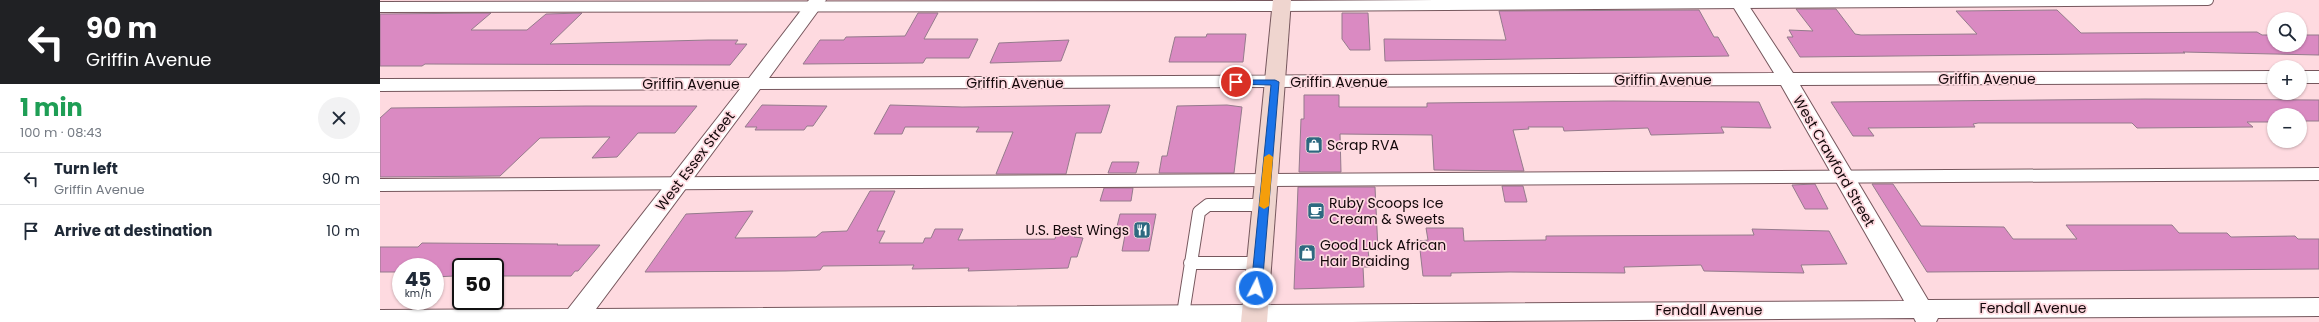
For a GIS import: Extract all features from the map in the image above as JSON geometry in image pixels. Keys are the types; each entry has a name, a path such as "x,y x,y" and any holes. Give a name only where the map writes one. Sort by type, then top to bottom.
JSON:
{"main road":[{"path":"1254,318 1281,3"}],"street":[{"name":"West Crawford Street","path":"1738,1 1787,79 1842,177 1925,315"},
{"name":"West Essex Street","path":"573,320 816,3"},
{"path":"2307,77 2319,77"},
{"name":"Griffin Avenue","path":"380,85 2267,78"},
{"name":"Fendall Avenue","path":"380,319 573,320 1183,314 1254,318 1925,315 2319,306"}],"lane":[{"path":"380,7 816,3 2208,0"},
{"path":"380,185 2319,174"},
{"path":"1183,314 1199,212 1208,205 1264,205"},
{"path":"1190,263 1259,263"}],"building":[{"path":"1796,9 1836,9 1855,34 1861,35 1977,34 1956,11 2057,10 2081,33 2257,32 2262,35 2267,35 2267,52 2307,52 2307,35 2319,35 2319,55 2183,52 2185,53 1800,57 1787,37 1793,37 1789,30 1813,31"},
{"path":"1699,10 1714,37 1718,37 1729,56 1385,61 1384,39 1506,40 1499,11"},
{"path":"491,13 471,30 527,30 546,14 582,13 550,44 738,40 735,44 747,44 730,65 425,64 422,66 380,66 380,14"},
{"path":"918,13 938,13 924,39 978,39 969,58 926,58 923,63 803,64 820,40 844,40 846,37 905,36"},
{"path":"1342,13 1368,13 1370,50 1350,50 1342,39"},
{"path":"1207,34 1246,34 1243,62 1169,62 1175,37 1206,37"},
{"path":"1069,40 1061,61 990,63 999,43"},
{"path":"1304,95 1339,95 1339,107 1427,107 1427,103 1613,101 1759,102 1771,128 1721,127 1724,133 1651,135 1648,128 1564,131 1563,127 1528,127 1529,129 1513,130 1524,171 1434,170 1432,135 1340,134 1341,172 1299,172 1301,119 1304,119"},
{"path":"2145,99 2319,100 2319,121 2307,121 2307,108 2267,108 2267,122 2247,122 2253,127 2137,128 2132,123 1978,123 1973,124 1975,127 1868,128 1874,136 1853,136 1831,102"},
{"path":"762,105 827,106 813,126 807,126 804,130 755,130 757,127 745,127"},
{"path":"890,105 962,107 1110,105 1101,133 1076,133 1066,174 996,174 1013,132 976,132 979,127 905,127 902,134 874,134"},
{"path":"1227,105 1242,107 1234,173 1159,173 1162,156 1167,156 1177,106"},
{"path":"697,106 675,133 638,133 617,157 592,158 610,137 540,138 500,176 380,177 380,118 391,108"},
{"path":"1112,162 1139,162 1136,173 1108,173"},
{"path":"1815,184 1828,209 1805,209 1792,185"},
{"path":"1872,184 1893,184 1921,226 2004,227 2013,239 2077,239 2066,225 2172,225 2179,233 2227,233 2231,237 2295,236 2298,239 2319,239 2319,269 1927,272"},
{"path":"1502,186 1523,186 1527,202 1505,202"},
{"path":"1298,187 1375,187 1378,250 1368,250 1370,267 1363,267 1364,287 1294,289"},
{"path":"1104,188 1133,188 1131,201 1100,201"},
{"path":"870,191 895,191 877,231 885,231 879,243 923,243 925,238 931,238 935,229 963,229 958,240 1055,239 1057,231 1077,231 1074,237 1083,238 1077,257 1071,257 1068,268 968,271 969,268 912,269 914,265 823,266 820,270 785,271 645,272 686,214 753,211 735,238 816,237 822,232 847,231"},
{"path":"1120,214 1156,214 1149,251 1122,251 1125,235 1115,235"},
{"path":"1426,228 1463,228 1464,241 1546,240 1546,236 1754,235 1752,229 1829,231 1847,264 1801,265 1804,273 1704,271 1701,265 1624,267 1625,273 1510,272 1451,273 1451,276 1423,276 1419,241 1428,240"},
{"path":"422,243 600,245 578,271 575,271 571,276 504,276 504,258 452,258 452,276 444,277 444,258 392,258 392,272 380,272 380,247 418,247"}],"slow traffic":[{"path":"1264,206 1269,157"}],"place":[{"name":"Scrap RVA","path":"1314,145"},
{"name":"Ruby Scoops Ice Cream & Sweets","path":"1316,211"},
{"name":"U.S. Best Wings","path":"1142,230"},
{"name":"Good Luck African Hair Braiding","path":"1307,253"}],"route":[{"path":"1236,82 1275,82 1256,288"}]}
